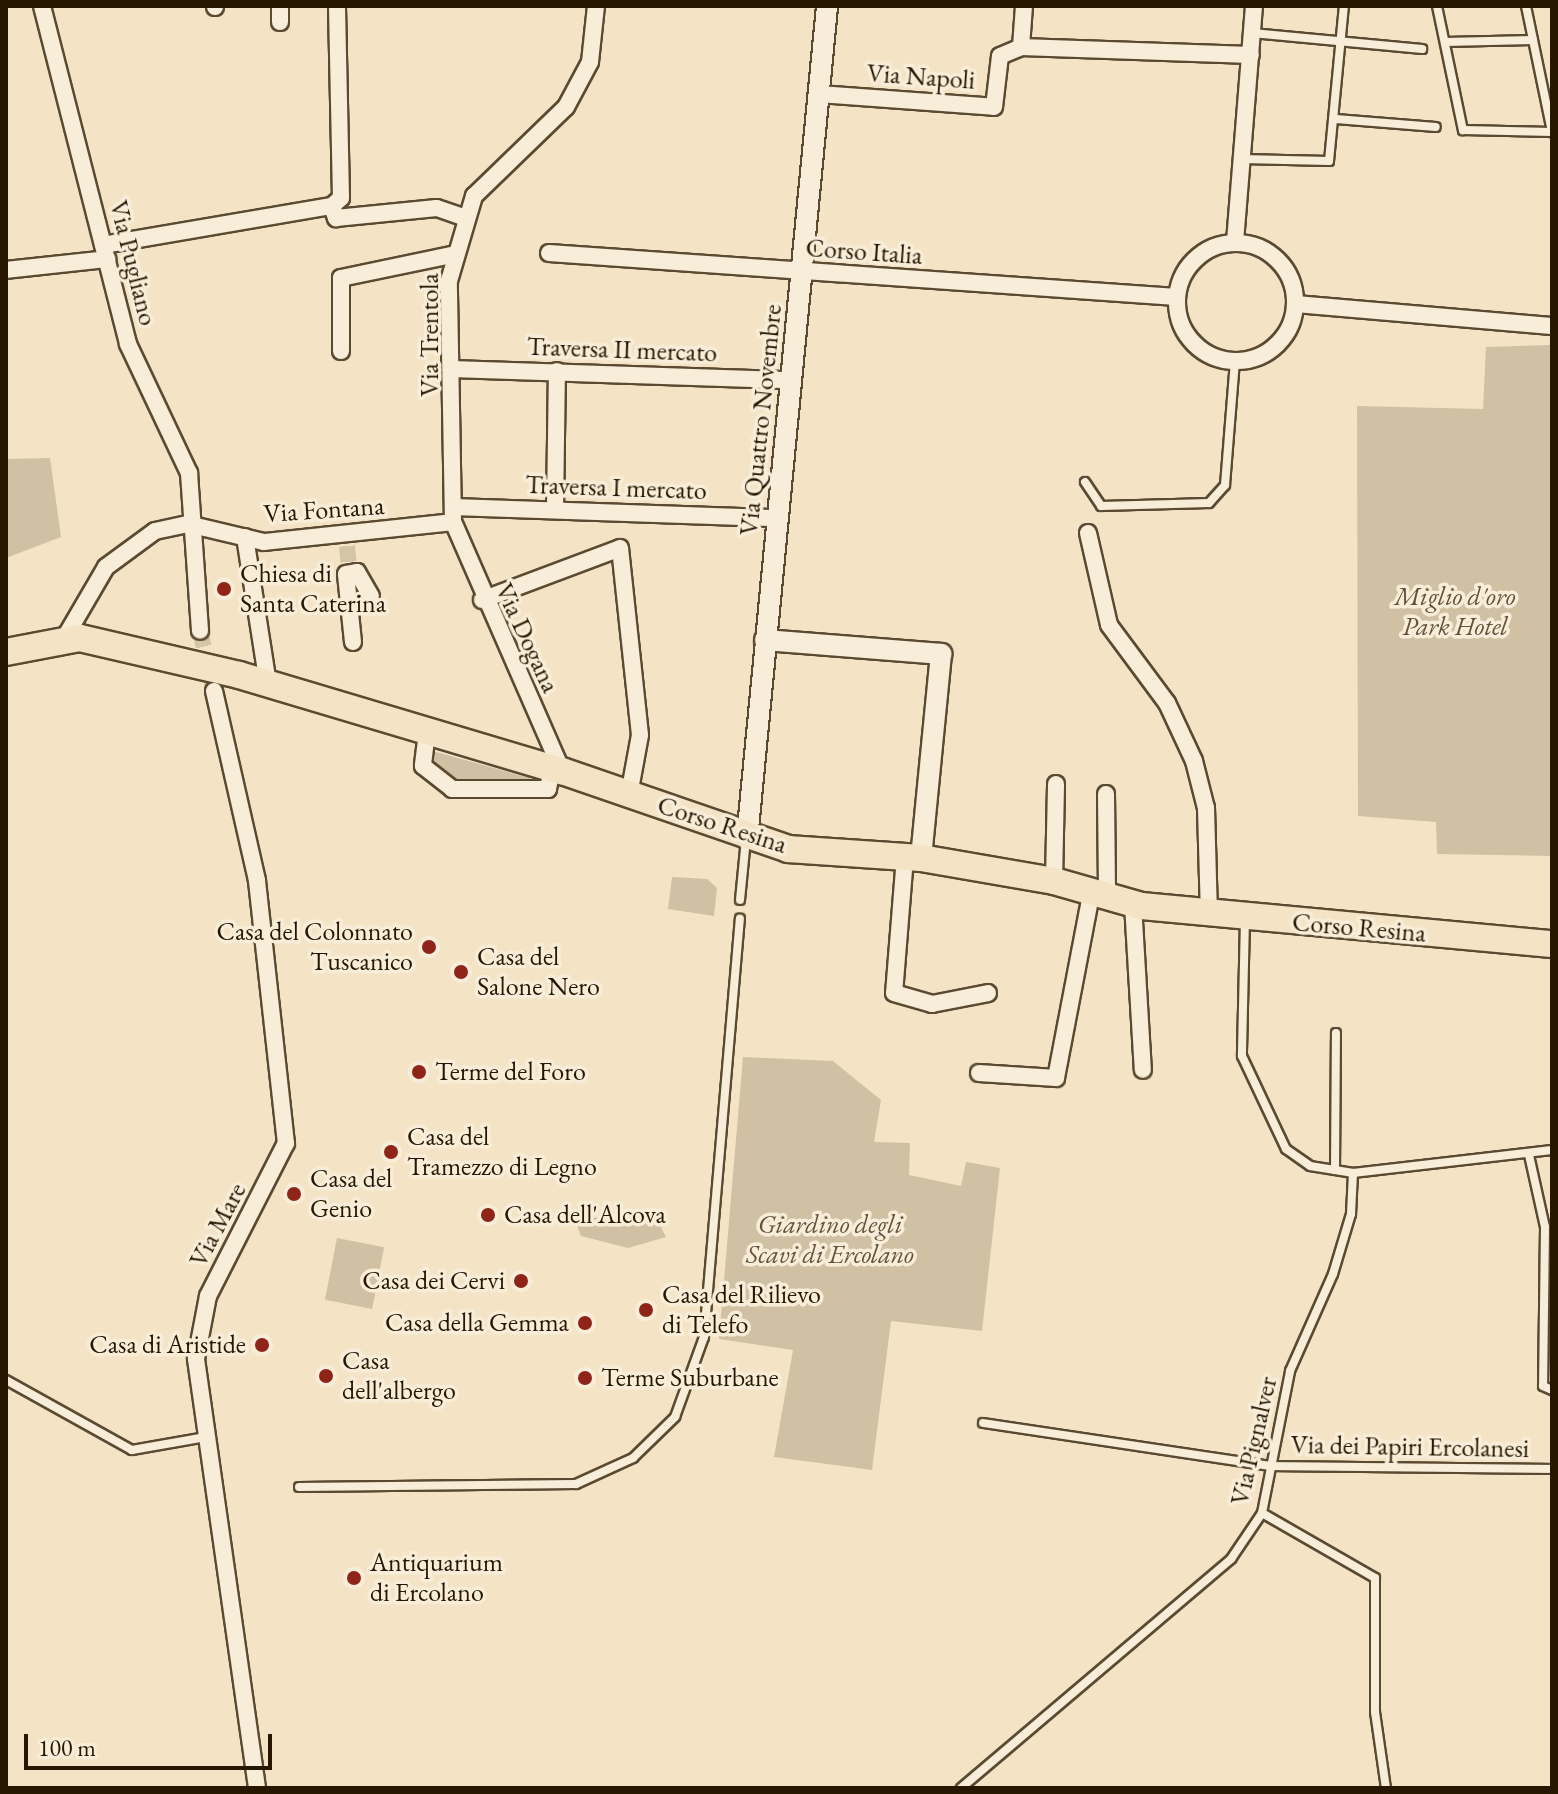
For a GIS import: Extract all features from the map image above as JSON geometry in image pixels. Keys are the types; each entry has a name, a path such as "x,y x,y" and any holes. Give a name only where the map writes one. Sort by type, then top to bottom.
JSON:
{"main road":[{"name":"Corso Resina","path":"6,652 64,639 268,684 557,770 747,839 788,849 913,858 1054,881 1133,904 1209,914 1552,944"}],"street":[{"name":"Via Pugliano","path":"42,6 128,344 189,473 188,524 200,631"},
{"path":"6,270 332,206 341,198 337,6"},
{"name":"Via Trentola","path":"453,514 449,281 466,218 500,164 566,107 590,62 596,6"},
{"name":"Via Quattro Novembre","path":"747,839 827,6"},
{"path":"1024,6 1021,47 1251,55"},
{"path":"1235,242 1254,6"},
{"name":"Via Napoli","path":"819,94 994,107 1000,56 1021,47"},
{"path":"332,206 336,218 437,208 466,218"},
{"path":"1235,242 1278,259 1295,304 1278,344 1235,361 1212,357 1191,341 1176,297 1199,255 1235,242"},
{"name":"Corso Italia","path":"549,253 1176,297"},
{"path":"341,351 341,278 456,254"},
{"path":"1295,304 1552,326"},
{"name":"Traversa II mercato","path":"452,369 790,380"},
{"path":"555,510 557,371"},
{"name":"Traversa I mercato","path":"453,514 555,510 777,518"},
{"name":"Via Fontana","path":"188,524 245,537 347,541 453,514"},
{"name":"Via Dogana","path":"453,514 482,600 557,770"},
{"path":"64,639 121,550 188,524"},
{"path":"1088,533 1109,625 1167,703 1194,761 1206,808 1209,914"},
{"path":"245,537 268,684"},
{"path":"482,600 620,548 640,735 629,795"},
{"path":"353,642 349,570 357,572 371,596"},
{"path":"765,640 941,654 894,993 932,1004 988,993"},
{"name":"Via Mare","path":"214,691 257,881 286,1143 208,1296 196,1359 257,1788"},
{"path":"427,732 423,766 452,789 548,789 557,770"},
{"path":"1054,881 1056,784"},
{"path":"979,1073 1056,1078 1099,896 1106,794"},
{"path":"1133,904 1143,1070"}],"lane":[{"path":"1242,159 1329,161 1336,119 1344,6"},
{"path":"1437,6 1463,130 1552,132 1526,6"},
{"path":"1252,33 1422,49"},
{"path":"1445,42 1533,40"},
{"path":"1336,119 1436,127"},
{"path":"1085,482 1101,506 1209,503 1225,485 1235,361"},
{"path":"740,900 747,839"},
{"path":"1245,918 1242,1056 1286,1149 1310,1166 1353,1173 1552,1150"},
{"path":"299,1487 576,1484 656,1438 688,1395 704,1337 740,919"},
{"path":"1335,1170 1336,1033"},
{"path":"1529,1155 1545,1227 1543,1386 1552,1390"},
{"name":"Via Pignalver","path":"961,1788 1176,1609 1231,1559 1262,1513 1290,1371 1351,1214 1353,1173"},
{"path":"6,1380 132,1450 206,1437"},
{"name":"Via dei Papiri Ercolanesi","path":"983,1423 1270,1466 1552,1469"},
{"path":"1262,1513 1375,1578 1375,1712 1386,1788"}],"green space":[{"name":"Miglio d'oro Park Hotel","path":"1552,345 1552,856 1437,854 1436,822 1358,816 1357,406 1483,409 1486,347"},
{"path":"50,458 61,537 6,558 6,459"},
{"path":"429,750 530,778 530,790 469,785 425,763"},
{"path":"672,877 707,879 717,888 714,916 668,909"},
{"name":"Giardino degli Scavi di Ercolano","path":"743,1057 833,1061 881,1100 874,1142 910,1143 909,1175 961,1186 966,1162 1000,1168 982,1331 891,1321 872,1470 774,1457 793,1350 719,1339"},
{"path":"573,1215 660,1225 666,1237 628,1248 581,1236"},
{"path":"337,1238 384,1247 372,1309 325,1300"}],"tunnel":[{"path":"347,546 349,567"},
{"path":"200,631 214,691"}],"place":[{"name":"Chiesa di Santa Caterina","path":"224,589"},
{"name":"Casa del Colonnato Tuscanico","path":"429,947"},
{"name":"Casa del Salone Nero","path":"461,972"},
{"name":"Terme del Foro","path":"419,1072"},
{"name":"Casa del Tramezzo di Legno","path":"391,1152"},
{"name":"Casa del Genio","path":"294,1194"},
{"name":"Casa dell'Alcova","path":"488,1215"},
{"name":"Casa dei Cervi","path":"521,1281"},
{"name":"Casa del Rilievo di Telefo","path":"646,1310"},
{"name":"Casa della Gemma","path":"585,1323"},
{"name":"Casa di Aristide","path":"262,1345"},
{"name":"Casa dell'albergo","path":"326,1376"},
{"name":"Terme Suburbane","path":"585,1378"},
{"name":"Antiquarium di Ercolano","path":"354,1578"}]}
